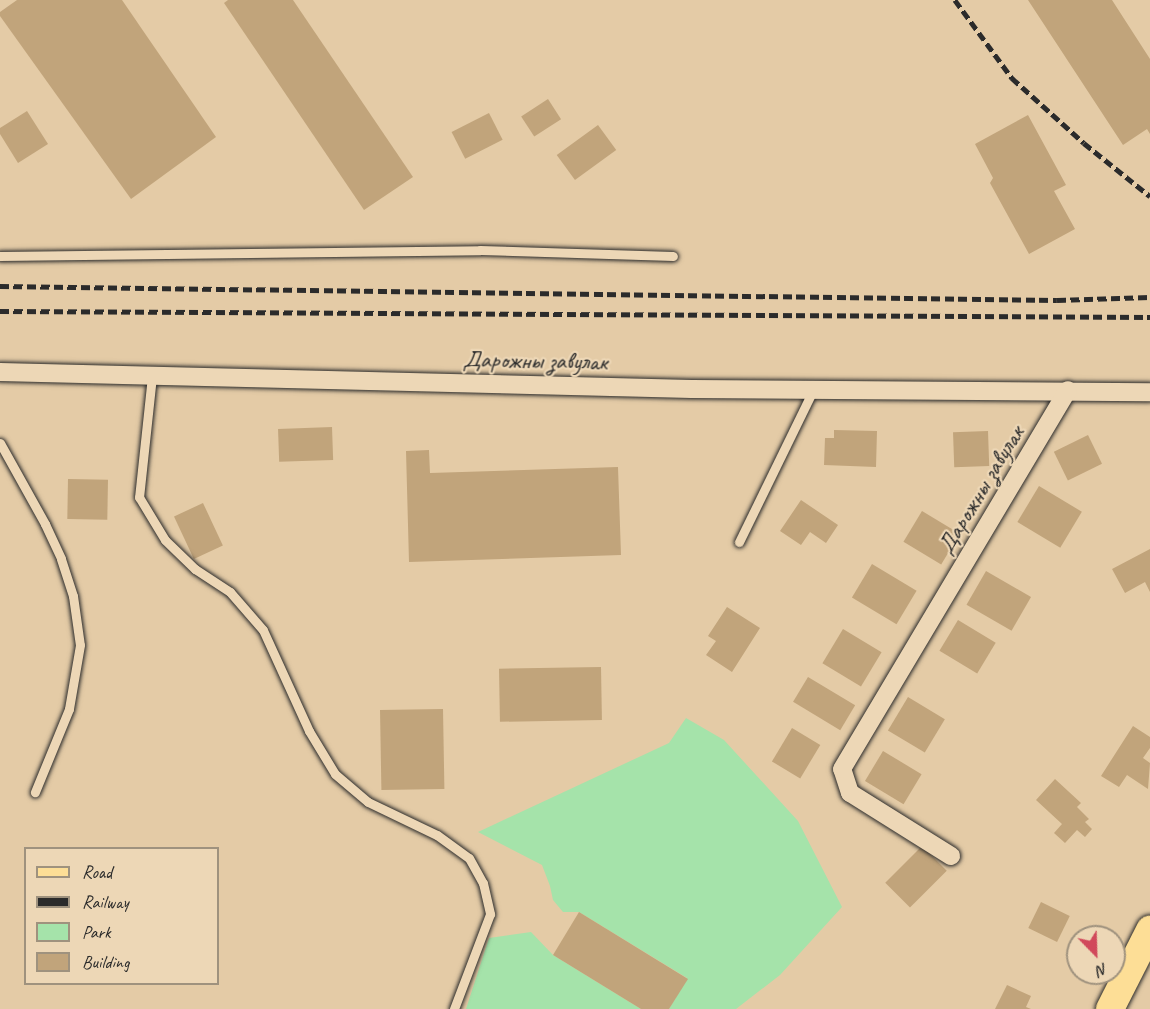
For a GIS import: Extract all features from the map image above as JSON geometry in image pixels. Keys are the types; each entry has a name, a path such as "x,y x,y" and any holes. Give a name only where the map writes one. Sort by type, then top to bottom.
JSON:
{"main road":[{"path":"1110,1009 1150,930"}],"street":[{"name":"Дарожны завулак","path":"0,372 692,389 1150,392"},
{"name":"Дарожны завулак","path":"951,856 850,793 842,769 1068,390"}],"lane":[{"path":"0,256 468,250 673,256"},
{"path":"152,376 139,496 165,540 195,569 230,592 263,630 309,731 335,774 368,802 437,835 469,858 483,883 490,914 454,1009"},
{"path":"739,542 814,388"},
{"path":"0,443 45,524 60,559 74,596 80,645 69,709 35,792"}],"green space":[{"path":"686,718 724,740 798,821 842,907 780,975 736,1009 669,1009 687,978 579,912 563,912 553,900 542,865 478,832 669,743"},
{"path":"531,932 553,955 641,1009 466,1009 489,938"}],"building":[{"path":"17,0 122,0 216,137 131,199 0,16 0,12"},
{"path":"228,0 293,0 413,177 364,210 224,3"},
{"path":"1028,0 1112,0 1150,59 1150,134 1147,129 1123,145"},
{"path":"548,99 561,119 534,137 521,116"},
{"path":"27,111 48,144 18,163 0,134 0,128"},
{"path":"489,113 503,140 465,159 452,132"},
{"path":"1028,115 1066,185 1054,191 1075,229 1029,254 990,183 993,178 975,144"},
{"path":"598,125 616,150 575,180 557,155"},
{"path":"332,427 333,460 279,462 278,429"},
{"path":"834,430 877,431 876,467 824,465 825,438 834,438"},
{"path":"988,431 989,466 954,467 953,432"},
{"path":"1088,435 1102,464 1068,480 1054,452"},
{"path":"429,450 430,473 618,467 621,555 409,562 406,451"},
{"path":"68,479 108,480 107,520 67,519"},
{"path":"1039,486 1082,512 1060,548 1017,522"},
{"path":"801,500 838,525 826,543 810,532 801,545 780,531"},
{"path":"203,503 223,546 194,559 174,517"},
{"path":"922,511 960,534 941,565 903,542"},
{"path":"1150,549 1150,592 1145,582 1125,593 1112,569"},
{"path":"872,564 917,591 896,624 852,597"},
{"path":"986,571 1031,597 1012,631 966,605"},
{"path":"727,607 760,628 732,672 706,655 716,641 708,636"},
{"path":"958,620 996,643 977,674 939,651"},
{"path":"843,629 882,652 861,686 822,663"},
{"path":"601,667 602,720 500,722 499,669"},
{"path":"808,677 855,705 840,730 793,702"},
{"path":"908,697 945,719 925,753 888,730"},
{"path":"443,709 444,789 381,790 380,710"},
{"path":"1133,726 1150,737 1150,748 1143,758 1150,763 1148,789 1127,775 1119,787 1101,776"},
{"path":"792,728 820,745 800,778 772,761"},
{"path":"883,751 922,774 904,804 865,781"},
{"path":"1055,779 1081,803 1077,807 1089,819 1085,822 1092,829 1085,837 1077,830 1065,843 1054,833 1062,824 1036,800"},
{"path":"922,846 947,871 910,908 885,883"},
{"path":"1041,902 1070,916 1057,942 1028,928"},
{"path":"579,912 688,979 669,1009 641,1009 553,955"},
{"path":"1007,985 1031,996 1026,1007 1031,1009 995,1009"}],"railway":[{"path":"955,0 1012,78 1084,143 1150,196"},
{"path":"0,286 1057,300 1150,297"},
{"path":"0,311 1150,317"}]}
